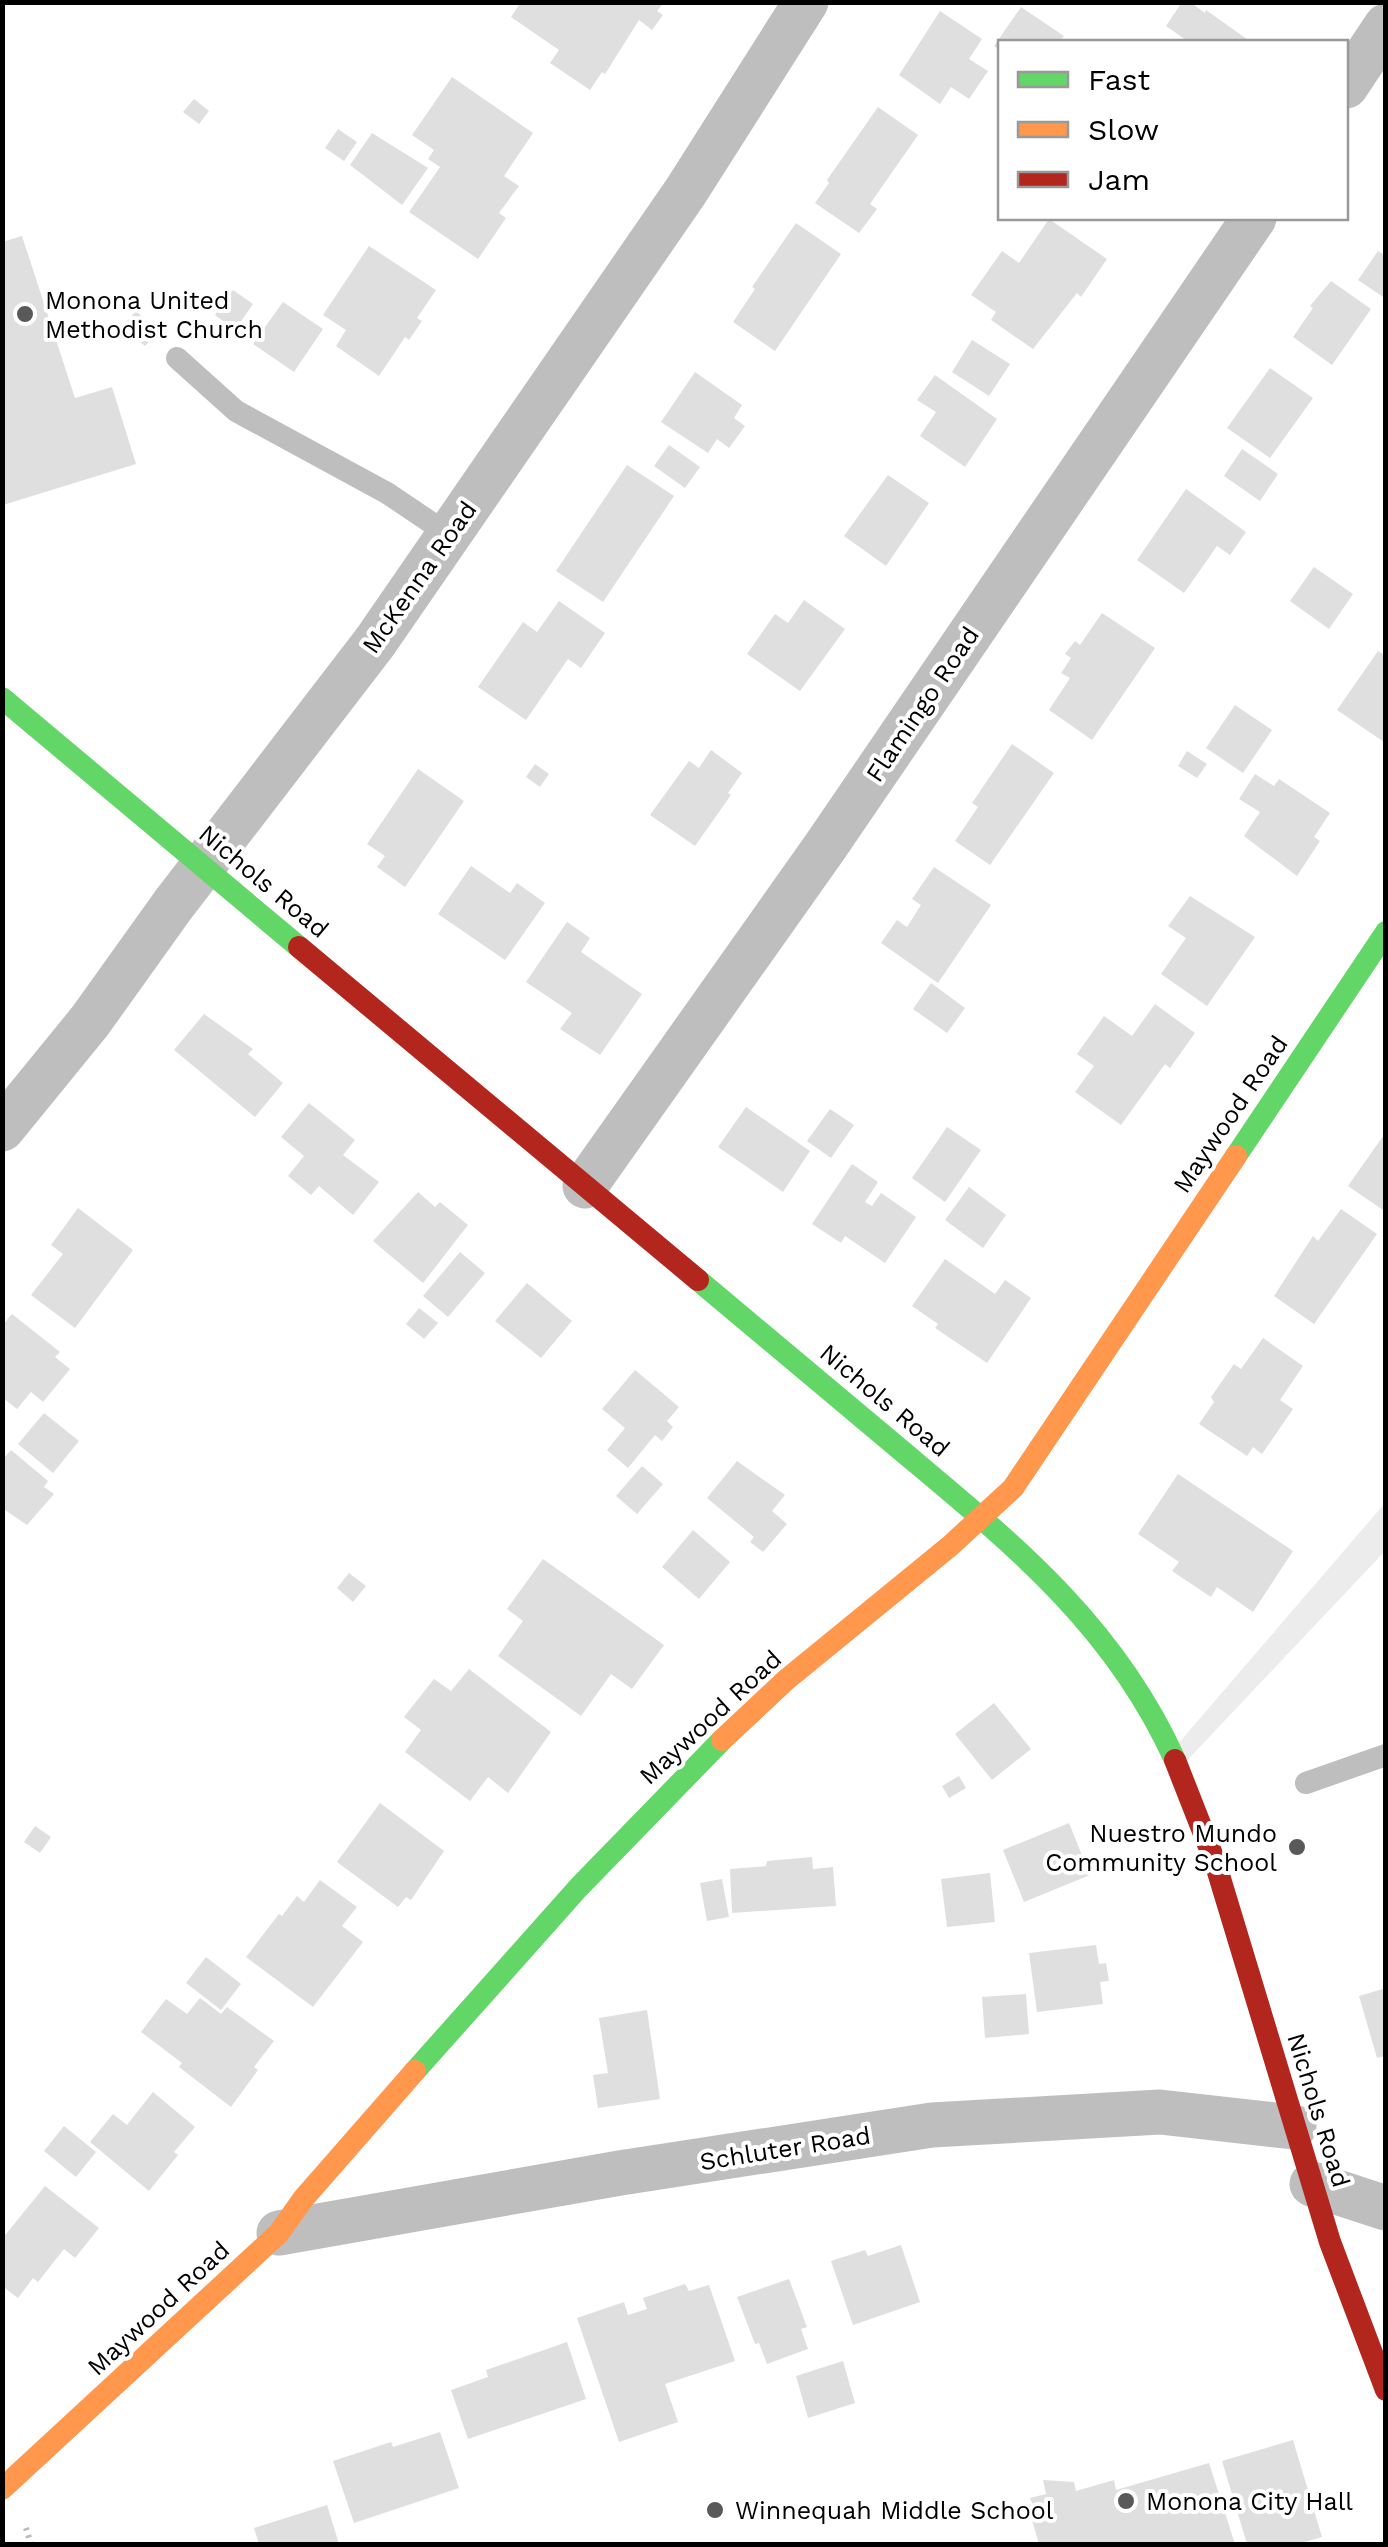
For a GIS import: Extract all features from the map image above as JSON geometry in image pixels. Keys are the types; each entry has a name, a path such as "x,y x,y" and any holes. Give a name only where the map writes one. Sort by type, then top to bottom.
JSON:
{"street":[{"name":"McKenna Road","path":"2,1129 90,1021 375,642 686,191 806,2"},
{"path":"1348,83 1386,26"},
{"name":"Flamingo Road","path":"586,1186 825,847 1253,220"},
{"name":"Nichols Road","path":"2,698 983,1518 1073,1602 1122,1664 1180,1768 1224,1891 1359,2329 1386,2390"},
{"name":"Maywood Road","path":"2,2489 280,2232 303,2200 619,1842 755,1707 983,1518 1013,1488 1386,932"},
{"name":"Schluter Road","path":"280,2232 620,2173 932,2126 1160,2112 1294,2127"},
{"path":"1312,2184 1386,2208"}],"lane":[{"path":"177,358 236,411 387,493 448,534"},
{"path":"1306,1784 1386,1755"}],"shaded area":[{"path":"1385,1503 1385,1551 1180,1768 1171,1752"}],"building":[{"path":"521,2 664,2 657,11 663,15 652,30 639,20 605,74 602,72 590,90 550,63 559,50 511,17"},
{"path":"1182,2 1190,2 1248,40 1186,40 1166,26"},
{"path":"1021,7 1064,36 1061,40 998,40"},
{"path":"940,11 982,39 969,59 988,71 969,99 951,87 940,104 899,75"},
{"path":"452,77 533,133 504,176 519,186 499,213 506,218 478,259 409,212 440,167 428,159 434,150 412,135"},
{"path":"194,99 209,111 199,124 183,112"},
{"path":"878,107 918,135 870,204 877,209 859,233 815,203"},
{"path":"338,129 357,142 344,161 325,148"},
{"path":"372,133 428,168 402,205 350,165"},
{"path":"1048,220 1107,259 1081,297 1077,293 1033,349 991,320 996,312 971,295 1002,251 1019,263"},
{"path":"796,223 841,254 775,351 733,322"},
{"name":"Monona United Methodist Church","path":"22,236 75,398 112,387 136,464 3,505 2,242"},
{"path":"369,246 436,290 417,318 422,321 409,340 405,337 379,376 336,346 346,330 323,315"},
{"path":"1378,251 1386,256 1386,299 1358,280"},
{"path":"1331,281 1371,309 1332,365 1293,337 1313,308 1310,306"},
{"path":"233,290 253,304 235,330 215,315"},
{"path":"283,302 323,329 294,372 253,344"},
{"path":"136,311 158,332 145,346 122,326"},
{"path":"972,340 1010,364 989,396 952,372"},
{"path":"1270,368 1313,398 1270,458 1227,428"},
{"path":"695,372 742,405 734,418 745,426 729,448 717,439 708,453 661,422"},
{"path":"935,375 997,419 965,467 920,436 936,412 917,400"},
{"path":"669,445 700,467 685,488 654,466"},
{"path":"1242,449 1278,474 1260,501 1224,476"},
{"path":"627,465 674,496 603,602 556,571"},
{"path":"888,475 929,503 886,566 844,536"},
{"path":"1186,489 1246,532 1230,555 1217,546 1184,593 1137,560"},
{"path":"1314,567 1353,594 1329,629 1290,601"},
{"path":"804,600 845,629 800,691 747,654 775,614 788,623"},
{"path":"559,601 605,633 581,668 568,659 526,720 478,687 523,622 537,632"},
{"path":"1102,613 1155,648 1092,740 1049,710 1070,678 1061,673 1071,658 1065,654 1075,641 1080,645"},
{"path":"1378,651 1386,656 1384,742 1337,710"},
{"path":"1235,705 1272,730 1243,773 1206,748"},
{"path":"1012,744 1054,773 990,865 955,841 978,807 972,803"},
{"path":"711,750 742,773 695,846 650,815 689,761 699,768"},
{"path":"1187,751 1207,764 1197,778 1178,766"},
{"path":"535,764 549,774 540,787 526,777"},
{"path":"418,769 464,801 405,887 377,867 385,856 367,844"},
{"path":"1255,774 1274,786 1279,779 1330,813 1314,837 1320,841 1297,876 1244,836 1260,812 1239,799"},
{"path":"471,866 510,893 517,883 545,903 505,960 438,914"},
{"path":"934,867 991,905 938,983 881,943 897,920 907,927 921,905 912,899"},
{"path":"1190,896 1255,937 1207,1006 1161,974 1186,938 1168,926"},
{"path":"567,922 590,938 581,952 642,994 600,1055 560,1029 572,1013 526,982"},
{"path":"931,983 965,1008 947,1033 913,1009"},
{"path":"1155,1004 1195,1033 1170,1068 1165,1064 1121,1125 1075,1092 1094,1066 1077,1054 1104,1016 1132,1036"},
{"path":"204,1014 253,1049 248,1054 283,1083 255,1117 174,1050"},
{"path":"309,1103 355,1140 343,1155 379,1182 353,1215 319,1186 311,1195 288,1176 304,1156 281,1137"},
{"path":"746,1107 810,1151 783,1192 718,1147"},
{"path":"830,1109 854,1125 831,1158 807,1141"},
{"path":"947,1127 981,1150 945,1202 912,1178"},
{"path":"1386,1132 1386,1212 1348,1186"},
{"path":"852,1164 878,1182 865,1202 872,1206 881,1193 916,1217 885,1263 845,1236 841,1243 812,1224"},
{"path":"969,1187 1006,1215 983,1248 945,1220"},
{"path":"418,1192 435,1207 440,1202 468,1225 423,1283 373,1241"},
{"path":"78,1208 133,1250 75,1328 31,1295 63,1254 51,1245"},
{"path":"1341,1209 1377,1234 1314,1324 1274,1296 1313,1236 1318,1241"},
{"path":"460,1252 485,1273 448,1317 423,1296"},
{"path":"945,1259 995,1294 1005,1280 1031,1298 987,1363 935,1328 938,1324 912,1306"},
{"path":"527,1283 572,1321 541,1358 495,1321"},
{"path":"419,1308 438,1323 424,1339 406,1324"},
{"path":"12,1314 60,1352 55,1357 70,1369 43,1402 31,1392 17,1409 2,1397 2,1326"},
{"path":"1263,1338 1303,1366 1280,1400 1293,1409 1262,1454 1253,1447 1247,1456 1199,1424 1214,1402 1211,1397 1234,1364 1241,1369"},
{"path":"635,1370 679,1407 667,1421 673,1427 662,1441 655,1435 628,1468 607,1450 625,1428 602,1409"},
{"path":"44,1413 79,1441 53,1473 18,1444"},
{"path":"11,1450 48,1481 44,1487 54,1494 27,1525 2,1508 2,1460"},
{"path":"737,1461 785,1495 772,1511 787,1524 763,1552 750,1542 754,1537 707,1498"},
{"path":"642,1466 663,1484 637,1514 616,1496"},
{"path":"1178,1474 1293,1551 1253,1612 1217,1587 1211,1597 1172,1571 1179,1562 1138,1534"},
{"path":"693,1530 730,1562 699,1599 662,1567"},
{"path":"543,1559 664,1645 632,1689 611,1674 581,1716 498,1656 523,1621 507,1609"},
{"path":"349,1573 366,1586 353,1602 337,1588"},
{"path":"469,1669 551,1732 508,1793 488,1777 470,1801 405,1752 421,1730 404,1717 434,1679 451,1691"},
{"path":"994,1703 1031,1749 992,1780 955,1734"},
{"path":"959,1776 966,1788 949,1798 942,1786"},
{"path":"380,1803 444,1851 411,1900 406,1897 398,1907 337,1862"},
{"path":"1069,1823 1090,1875 1024,1902 1003,1850"},
{"path":"35,1826 51,1837 40,1853 24,1842"},
{"path":"812,1857 813,1869 833,1867 836,1906 732,1913 730,1869"},
{"path":"990,1873 995,1922 947,1927 941,1879"},
{"path":"722,1879 729,1917 707,1921 700,1883"},
{"path":"320,1880 357,1907 342,1926 363,1942 313,2007 246,1957 279,1914 282,1916 297,1896 304,1902"},
{"path":"1096,1945 1099,1964 1106,1963 1109,1981 1100,1982 1103,2004 1037,2012 1029,1953"},
{"path":"206,1957 241,1984 221,2010 186,1983"},
{"path":"1386,1988 1386,2056 1377,2058 1359,1996"},
{"path":"1026,1994 1029,2034 985,2038 982,1997"},
{"path":"200,1998 221,2014 227,2007 274,2041 231,2107 141,2032 166,1999 187,2014"},
{"path":"647,2010 660,2099 598,2108 593,2075 608,2073 599,2018"},
{"path":"153,2092 195,2127 149,2191 90,2142 113,2114 127,2125"},
{"path":"64,2126 96,2152 76,2177 44,2151"},
{"path":"45,2186 99,2228 75,2258 64,2249 38,2282 33,2278 18,2298 2,2286 2,2239"},
{"path":"901,2245 920,2302 853,2325 831,2261 865,2250 868,2256"},
{"path":"789,2279 807,2327 801,2329 808,2349 767,2364 737,2297"},
{"path":"685,2284 689,2291 709,2285 735,2361 665,2384 678,2422 619,2442 577,2318 624,2302 628,2315 647,2309 643,2298"},
{"path":"567,2342 586,2399 468,2439 451,2390 488,2377 486,2370"},
{"path":"843,2361 855,2403 808,2418 796,2376"},
{"path":"440,2432 459,2488 354,2523 333,2461 391,2442 393,2447"},
{"path":"1293,2440 1322,2537 1298,2544 1247,2544 1222,2461"},
{"name":"Monona City Hall","path":"1209,2463 1235,2544 1039,2544 1028,2506 1033,2505 1030,2498 1046,2494 1043,2480 1074,2482 1076,2491 1114,2480 1116,2490"},
{"path":"327,2505 339,2544 259,2544 254,2528"}],"traffic: fast":[{"path":"2,698 299,947"},
{"path":"1236,1156 1386,932"},
{"path":"698,1280 983,1520 1057,1590 1122,1668 1175,1760"},
{"path":"415,2071 579,1887 722,1740"}],"traffic: slow":[{"path":"722,1740 786,1680 950,1546 1013,1488 1236,1156"},
{"path":"2,2489 279,2233 303,2199 415,2071"}],"traffic: jam":[{"path":"299,947 698,1280"},
{"path":"1175,1760 1215,1862 1330,2242 1386,2390"}],"place":[{"name":"Monona United Methodist Church","path":"25,314"},
{"name":"Nuestro Mundo Community School","path":"1297,1847"},
{"name":"Monona City Hall","path":"1126,2501"},
{"name":"Winnequah Middle School","path":"715,2510"}]}
